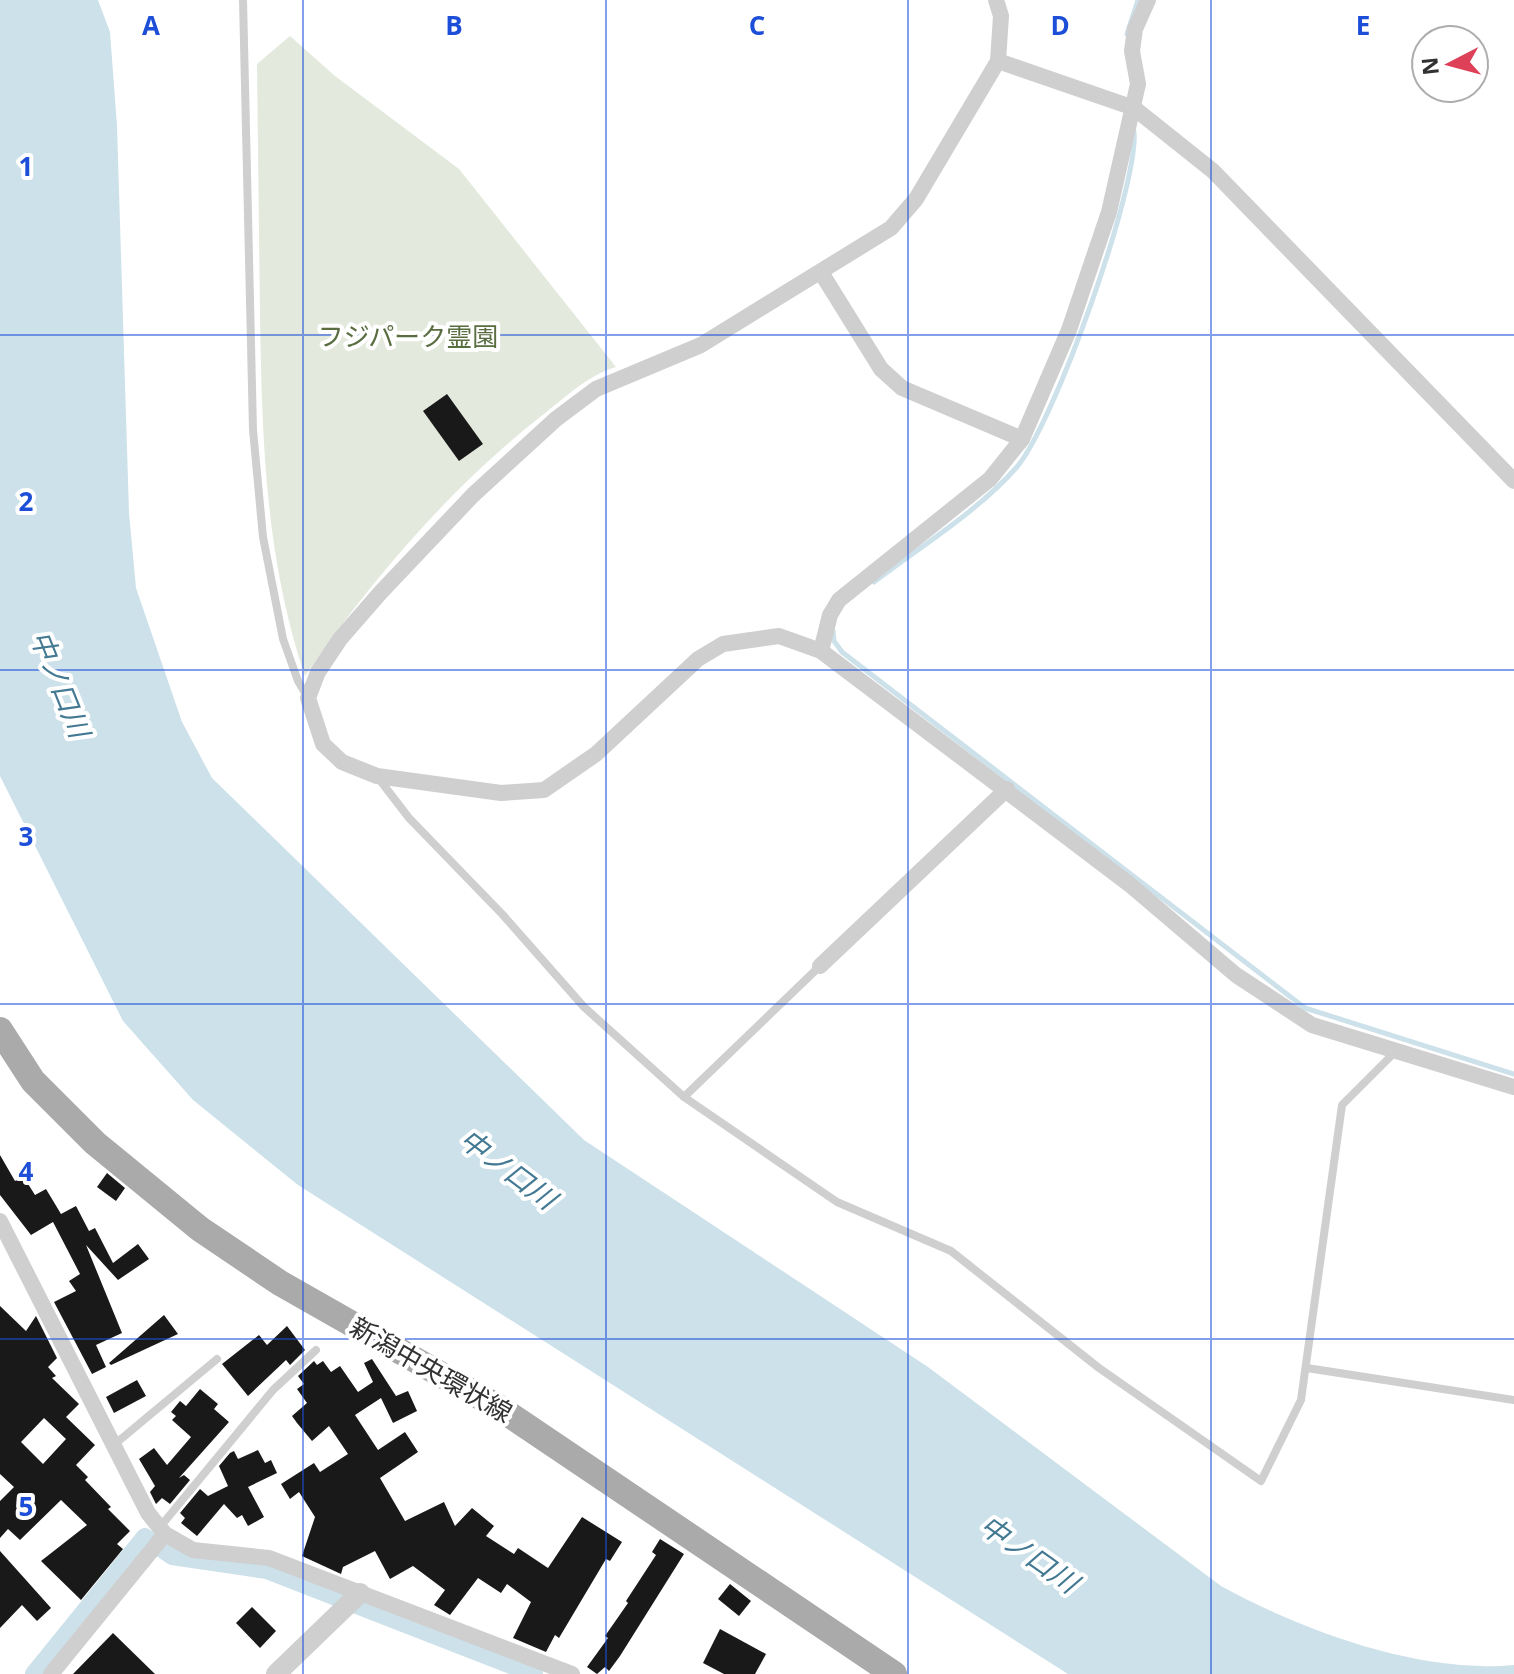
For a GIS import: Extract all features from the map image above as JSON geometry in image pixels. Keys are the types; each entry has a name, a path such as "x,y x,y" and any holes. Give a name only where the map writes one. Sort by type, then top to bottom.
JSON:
{"main road":[{"name":"新潟中央環状線","path":"0,1030 33,1081 95,1143 200,1229 280,1283 498,1407 894,1674"}],"street":[{"path":"996,0 1001,16 998,61 916,199 891,228 822,274 701,345 596,389 556,419 473,495 340,639 318,672 308,698 323,744 342,762 377,776 501,793 544,790 596,754 698,659 723,644 779,636 821,651 1129,884 1236,975 1312,1025 1514,1087"},
{"path":"821,651 830,615 839,600 990,479 1022,439 1043,394 1089,275 1109,212 1138,84 1132,51 1135,29 1148,0"},
{"path":"1142,17 1163,0"},
{"path":"998,61 1134,108 1213,171 1514,481"},
{"path":"822,274 881,369 902,388 1022,439"},
{"path":"820,966 1007,789"},
{"path":"0,1221 148,1513 162,1530 193,1550 269,1558 572,1674"},
{"path":"51,1674 162,1530"},
{"path":"276,1674 360,1593"}],"lane":[{"path":"243,0 248,329 254,446 263,537 283,639 298,681 308,698"},
{"path":"377,776 409,818 503,915 584,1007 684,1097 837,1202 951,1251 1099,1368 1261,1481 1301,1400 1342,1105 1396,1051"},
{"path":"684,1097 820,966"},
{"path":"162,1530 273,1390 316,1350"},
{"path":"115,1444 217,1359"},
{"path":"1307,1368 1514,1400"}],"green space":[{"name":"フジパーク霊園","path":"290,36 335,76 459,169 616,367 576,388 506,445 443,505 357,605 305,676 281,587 274,542 268,497 261,361 257,64"}],"water":[{"name":"中ノ口川","path":"0,0 98,0 110,32 117,126 129,513 136,588 182,722 212,778 584,1140 928,1367 1221,1586 1288,1619 1363,1646 1440,1663 1514,1665 1514,1674 1068,1674 298,1185 193,1100 123,1021 0,776"}],"building":[{"path":"447,394 483,444 459,461 423,411"},
{"path":"0,1155 15,1181 23,1176 35,1195 46,1189 61,1214 76,1206 89,1231 95,1228 113,1263 138,1244 149,1259 118,1280 86,1245 122,1333 96,1345 106,1367 92,1374 54,1302 76,1291 69,1281 80,1274 53,1222 31,1235 0,1195"},
{"path":"107,1173 125,1188 116,1201 97,1187"},
{"path":"0,1306 26,1331 36,1316 57,1358 48,1367 56,1376 52,1378 79,1404 66,1417 95,1445 76,1465 88,1477 85,1480 111,1507 108,1509 130,1531 117,1544 123,1549 81,1600 41,1561 87,1525 61,1500 20,1540 8,1529 0,1538 0,1501 14,1487 0,1474","holes":["44,1418 66,1439 43,1464 21,1442"]},
{"path":"164,1315 178,1334 111,1365 109,1363"},
{"path":"287,1326 305,1350 290,1365 286,1360 248,1396 222,1364 259,1335 267,1345"},
{"path":"372,1359 396,1396 408,1391 417,1411 393,1423 381,1398 355,1415 378,1450 405,1432 418,1452 380,1478 405,1521 444,1502 455,1526 472,1508 494,1526 486,1536 514,1554 518,1548 548,1568 582,1517 622,1542 610,1561 606,1559 559,1638 555,1635 546,1652 513,1638 531,1602 507,1584 501,1593 478,1578 450,1615 434,1605 445,1590 413,1566 390,1579 375,1551 343,1567 341,1574 302,1556 315,1517 299,1492 290,1499 281,1484 314,1463 320,1472 348,1454 329,1426 312,1441 292,1416 307,1403 297,1389 304,1384 298,1376 314,1361 317,1365 323,1361 331,1372 340,1366 358,1392 373,1382 364,1363"},
{"path":"137,1380 146,1396 114,1413 106,1397"},
{"path":"200,1389 218,1404 214,1409 229,1422 179,1478 184,1475 190,1480 170,1504 162,1498 156,1504 150,1492 155,1486 139,1459 154,1448 167,1465 191,1437 172,1420 176,1416 171,1412 180,1401 186,1406"},
{"path":"258,1450 265,1463 271,1460 277,1473 248,1487 264,1517 248,1526 242,1515 237,1518 224,1504 197,1536 181,1523 185,1518 180,1513 200,1489 208,1496 228,1486 219,1466 230,1453 234,1451 238,1459"},
{"path":"660,1539 684,1554 620,1656 609,1671 605,1667 597,1674 587,1667 608,1638 605,1636 656,1555 652,1552"},
{"path":"0,1551 51,1608 37,1621 22,1605 0,1628"},
{"path":"730,1584 751,1601 739,1616 718,1599"},
{"path":"252,1607 276,1631 260,1648 236,1623"},
{"path":"720,1629 766,1654 755,1674 724,1674 703,1663"},
{"path":"113,1633 155,1674 73,1674"}],"waterway":[{"path":"1127,34 1138,0"},
{"path":"874,582 984,499 1016,468 1032,444 1071,358 1109,251 1132,160 1134,132"},
{"path":"833,631 834,641 842,652 1305,1008 1514,1074"},
{"path":"34,1674 145,1537 172,1556 267,1570 534,1674"}]}
